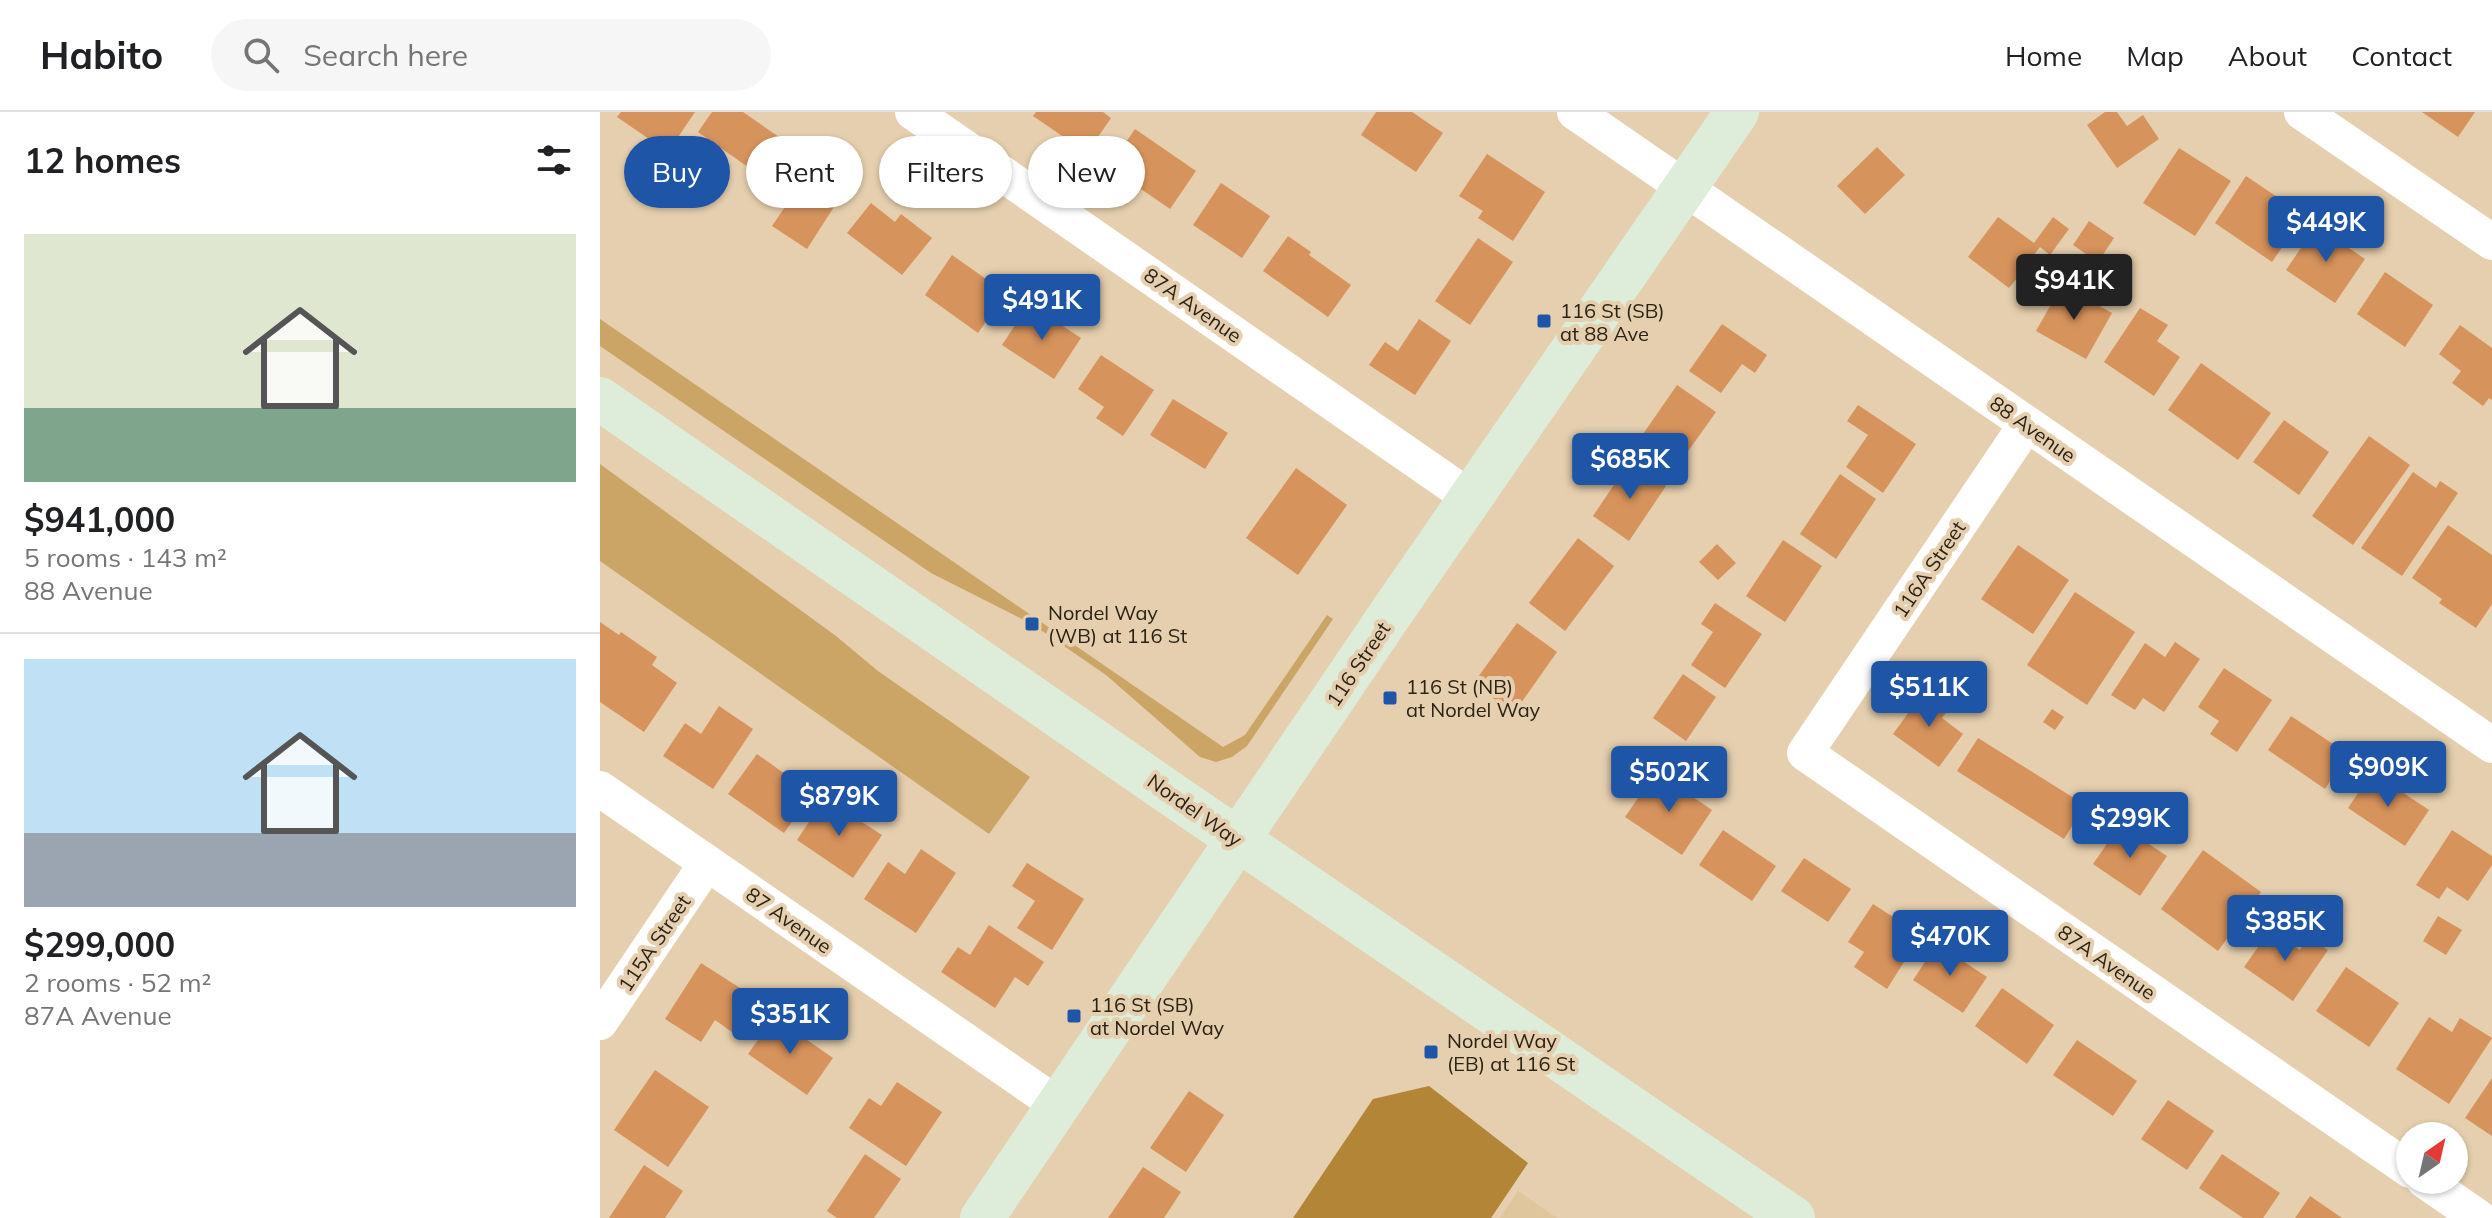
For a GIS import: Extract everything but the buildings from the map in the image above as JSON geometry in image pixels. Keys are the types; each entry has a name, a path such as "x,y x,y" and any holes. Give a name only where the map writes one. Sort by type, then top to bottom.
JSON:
{"main road":[{"name":"116 Street","path":"982,1218 1737,112"},
{"name":"Nordel Way","path":"600,399 1238,840 1793,1218"}],"street":[{"name":"87A Avenue","path":"913,112 1472,499"},
{"name":"88 Avenue","path":"1575,112 2492,745"},
{"path":"2302,112 2492,242"},
{"name":"116A Street","path":"1805,753 2026,425"},
{"name":"87A Avenue","path":"1805,753 2396,1160"},
{"name":"87 Avenue","path":"600,789 1058,1105"},
{"name":"115A Street","path":"600,1022 707,863"},
{"path":"2444,1194 2479,1218"}],"shaded area":[{"path":"600,319 1223,747 1245,735 1327,615 1333,619 1247,746 1232,757 1216,762 1200,757 1106,675 1032,624 931,573 600,346"},
{"path":"600,464 836,636 878,671 1030,777 989,834 600,561"},
{"path":"1429,1086 1528,1163 1491,1218 1293,1218 1373,1099"},
{"path":"1518,1191 1557,1218 1500,1218"}],"place":[{"name":"116 St (SB) at 88 Ave","path":"1544,321"},
{"name":"Nordel Way (WB) at 116 St","path":"1032,624"},
{"name":"116 St (NB) at Nordel Way","path":"1390,698"},
{"name":"116 St (SB) at Nordel Way","path":"1074,1016"},
{"name":"Nordel Way (EB) at 116 St","path":"1431,1052"}]}
